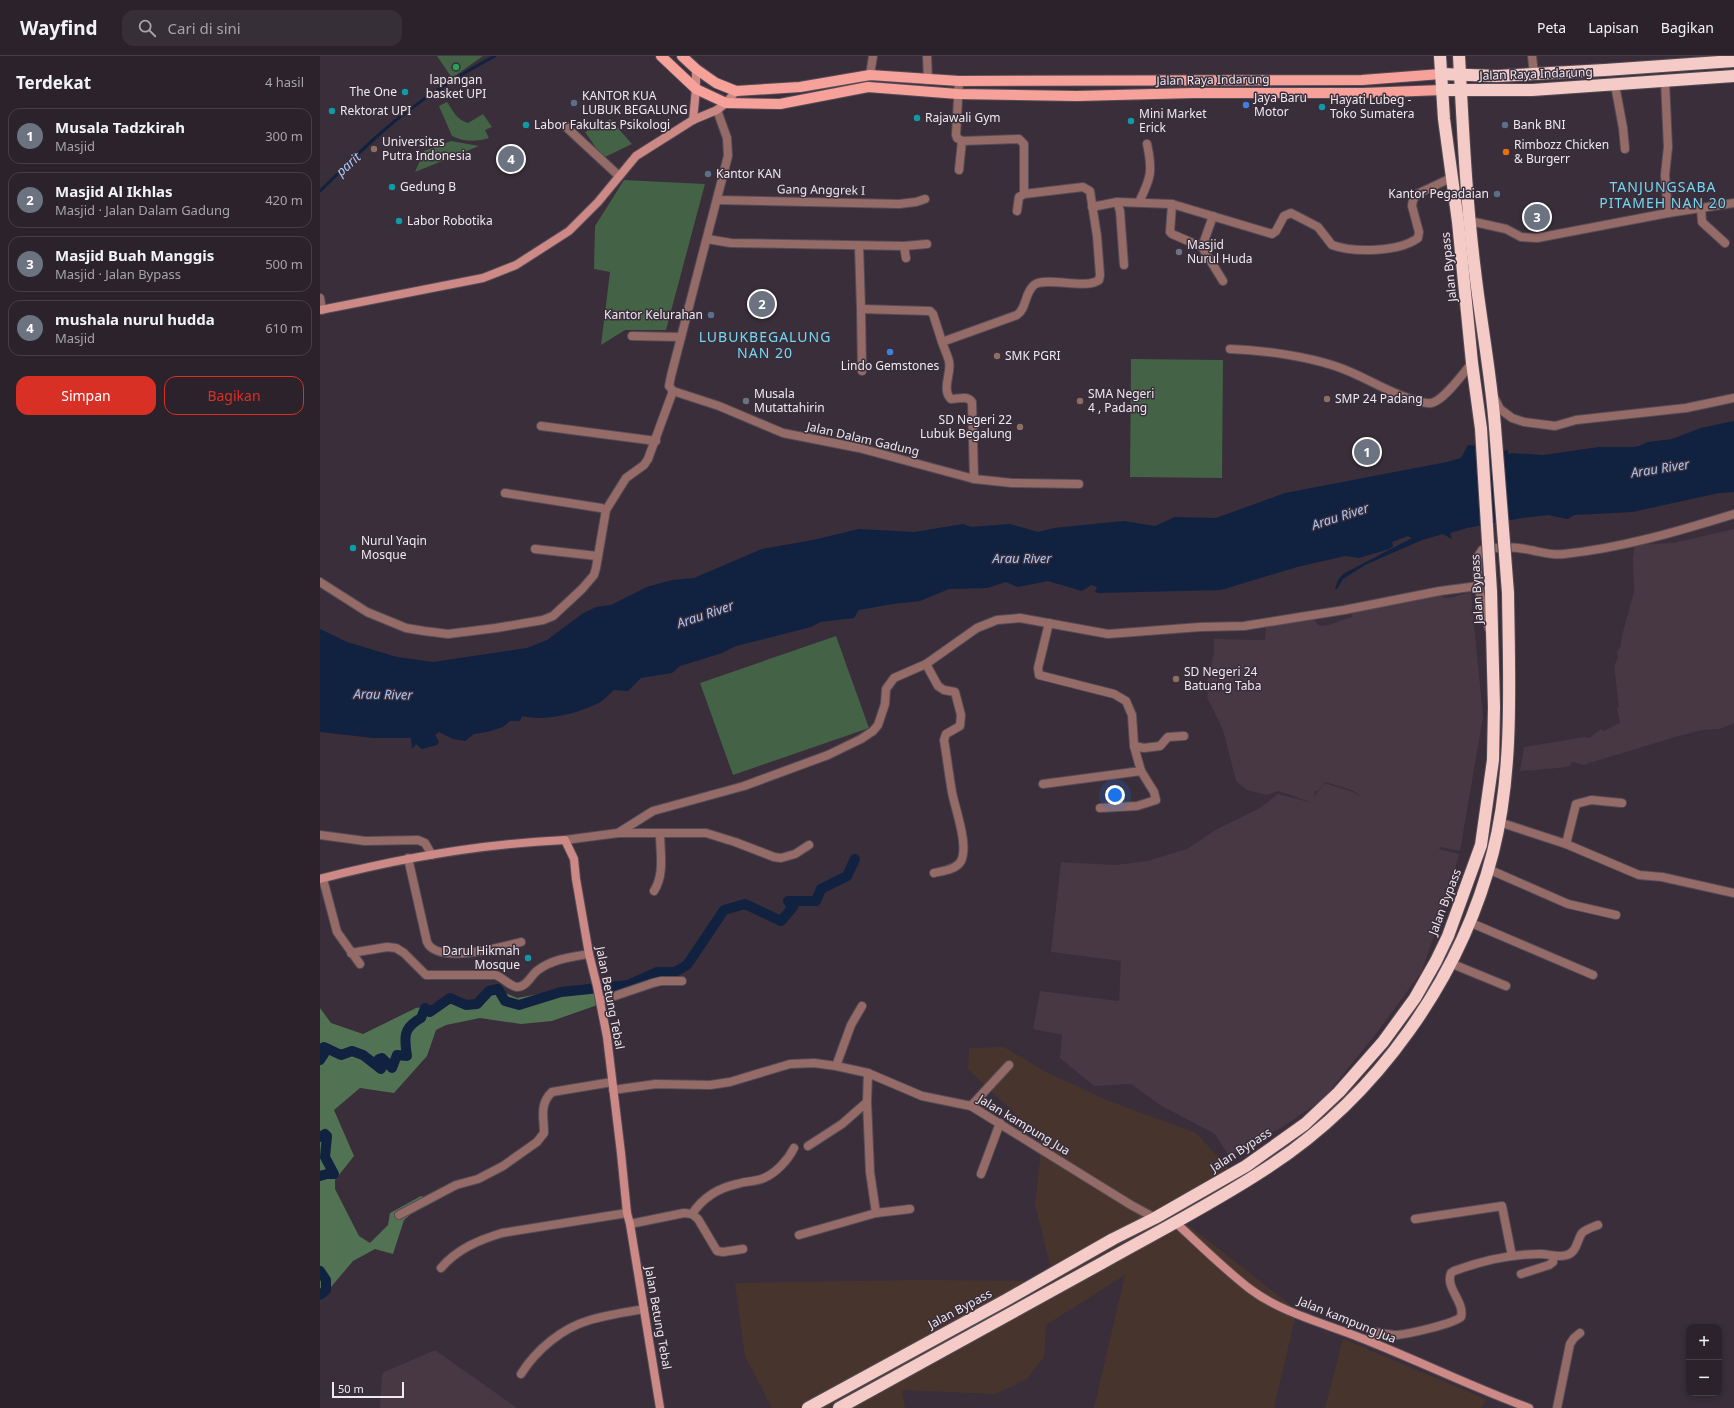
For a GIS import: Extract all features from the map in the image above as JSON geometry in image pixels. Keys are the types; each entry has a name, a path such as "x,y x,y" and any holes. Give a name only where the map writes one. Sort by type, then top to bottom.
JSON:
{"highway":[{"name":"Jalan Bypass","path":"808,1408 1006,1300 1113,1239 1155,1218 1246,1166 1305,1124 1340,1092 1383,1042 1415,998 1442,949 1471,876 1481,845 1493,760 1493,646 1492,591 1481,429 1472,363 1458,222 1444,119 1440,56"},
{"path":"839,1408 1175,1222 1269,1167 1316,1132 1342,1110 1393,1052 1421,1013 1450,963 1469,922 1494,848 1508,761 1508,593 1492,395 1475,271 1470,221 1464,155 1459,56"},
{"name":"Jalan Raya Indarung","path":"1441,74 1497,76 1734,61"},
{"name":"Jalan Raya Indarung","path":"1442,90 1532,90 1734,76"},
{"path":"1481,845 1494,848"},
{"path":"1383,1042 1393,1052"},
{"path":"909,1352 918,1365"}],"main road":[{"name":"Jalan Raya Indarung","path":"661,56 696,89 726,103 780,104 868,87 958,94 1070,96 1193,93 1363,93 1442,90"},
{"name":"Jalan Raya Indarung","path":"682,56 696,69 716,83 736,91 800,87 870,75 959,81 1070,81 1362,80 1441,74"},
{"path":"1070,81 1070,96"}],"street":[{"path":"870,75 873,56"},
{"path":"927,56 928,80"},
{"path":"1532,56 1534,74"},
{"path":"693,120 696,69"},
{"path":"959,81 957,138 962,141 1015,139 1022,142 1025,172 1024,194"},
{"path":"1665,81 1668,147 1665,175 1668,213"},
{"path":"1615,85 1623,128 1625,149"},
{"path":"320,298 321,310 483,278 516,265 569,231 598,202 636,156 693,120 716,110 726,103 736,91"},
{"path":"320,582 367,612 406,628 448,634 543,620 553,616 582,589 594,575 606,510 626,478 644,465 648,459 656,441 673,391 669,386 728,156 728,138 716,110"},
{"path":"565,126 619,176"},
{"path":"959,170 962,141"},
{"path":"1139,202 1149,180 1152,164 1148,144"},
{"path":"1092,207 1117,202 1172,204 1272,234 1276,231 1284,216 1291,213 1318,227 1328,242 1336,247 1355,250 1387,248 1407,243 1418,238 1420,232 1412,206 1413,200 1417,194 1451,175"},
{"path":"942,342 1017,315 1022,310 1027,294 1034,285 1040,282 1076,284 1097,282 1100,275 1097,236 1090,191 1083,187 1024,194 1019,197 1017,211"},
{"name":"Gang Anggrek I","path":"717,200 899,204 916,202 925,198"},
{"path":"1117,202 1120,211 1124,265"},
{"path":"1470,221 1506,229 1521,237 1537,238 1668,213 1734,203"},
{"path":"1172,204 1170,232 1202,247 1223,281"},
{"path":"1701,208 1702,222 1725,243"},
{"path":"1202,247 1213,216"},
{"path":"707,238 731,243 859,246 904,246 927,244"},
{"path":"859,246 862,309 862,371"},
{"path":"904,246 906,258"},
{"path":"862,309 930,311 933,314 949,362 947,391 949,397 951,399 966,398 970,399 972,402 974,479"},
{"path":"632,336 681,337"},
{"path":"1230,349 1247,349 1335,366 1371,381 1399,396 1425,403 1438,401 1472,363"},
{"name":"Jalan Dalam Gadung","path":"673,391 719,406 783,432 859,448 974,479 1012,484 1079,484"},
{"path":"1492,395 1500,410 1512,418 1524,422 1555,426 1576,420 1686,408 1734,398"},
{"path":"541,426 656,441"},
{"path":"505,493 606,510"},
{"path":"1493,646 1478,586 1477,558 1482,550 1496,547 1514,547 1543,553 1562,554 1609,547 1678,531 1734,514"},
{"path":"535,549 597,556"},
{"path":"618,833 652,811 744,786 828,755 861,739 873,731 878,725 885,704 886,689 894,678 926,664 977,628 997,620 1020,618 1108,634 1200,627 1244,626 1356,608 1440,591 1478,586"},
{"path":"1049,623 1038,668 1039,675 1114,694 1126,701 1132,715 1134,746 1141,771 1154,792 1156,800 1137,806 1100,808"},
{"path":"926,664 938,686 944,690 955,692 961,715 960,726 946,734 944,740 953,795 960,818 963,852 961,861 956,867 934,873"},
{"path":"1134,746 1144,748 1160,746 1168,737 1184,736"},
{"path":"1043,784 1141,771"},
{"path":"1566,844 1576,804 1592,800 1622,803"},
{"path":"1499,822 1566,844 1638,875 1662,877 1734,893"},
{"path":"360,964 335,928 321,879 408,858 495,845 565,840 618,833 706,834 735,842 774,857 781,858 795,854 809,845"},
{"path":"654,891 657,886 660,865 660,833"},
{"path":"320,835 365,841 418,840 425,843 432,855"},
{"name":"Jalan Betung Tebal","path":"565,840 574,859 589,954 597,986 606,1037 627,1213 660,1408"},
{"path":"408,858 427,942 430,948 446,954 491,951 521,942"},
{"path":"1488,869 1568,904 1616,914"},
{"path":"1469,922 1593,975"},
{"path":"351,953 387,947 396,948 404,953 426,975 495,975 500,976 517,987 524,985 537,970 552,961 589,954"},
{"path":"1450,963 1506,986"},
{"path":"599,999 662,981 682,981"},
{"path":"836,1066 851,1025 862,1006"},
{"name":"Jalan kampung Jua","path":"400,1215 456,1185 478,1179 497,1169 537,1142 544,1134 542,1112 544,1101 552,1092 612,1086 656,1084 710,1085 730,1082 790,1064 814,1063 868,1073 922,1096 972,1106 1131,1205 1155,1218"},
{"path":"972,1106 1008,1065"},
{"path":"868,1073 867,1102 870,1172 876,1213"},
{"path":"808,1146 842,1124 867,1102"},
{"path":"981,1174 1000,1123"},
{"path":"692,1214 698,1205 717,1191 737,1184 757,1181 772,1173 794,1148"},
{"path":"1415,1219 1502,1206 1512,1256"},
{"path":"799,1236 876,1213 910,1209"},
{"path":"441,1268 449,1258 468,1246 484,1239 502,1234 627,1213"},
{"path":"630,1224 684,1213 692,1214 698,1218 717,1251 723,1252 743,1249"},
{"name":"Jalan kampung Jua","path":"1175,1222 1250,1289 1266,1299 1302,1316 1372,1342 1468,1384 1529,1408"},
{"path":"1372,1342 1375,1332 1397,1335 1458,1320 1461,1317 1462,1309 1452,1287 1450,1278 1451,1273 1475,1264 1512,1256 1541,1254 1563,1256 1572,1253 1582,1234 1598,1225"},
{"path":"1521,1274 1549,1265 1553,1262 1554,1256"},
{"path":"521,1374 546,1345 577,1325 603,1317 644,1309"},
{"path":"1557,1408 1570,1344 1580,1333"}],"shaded area":[{"path":"1734,529 1734,723 1720,729 1702,730 1675,737 1583,765 1572,762 1570,766 1559,768 1520,771 1524,747 1585,737 1589,738 1601,729 1604,731 1620,723 1617,708 1619,707 1614,666 1618,657 1617,651 1620,648 1622,635 1634,592 1633,557 1635,545 1673,543"},
{"path":"1471,592 1483,717 1460,851 1440,847 1439,849 1459,854 1447,898 1421,973 1372,1039 1322,1100 1284,1126 1229,1156 1215,1134 1160,1105 1131,1084 1094,1086 1060,1058 1062,1035 1033,1029 1040,991 1119,1001 1121,961 1051,952 1061,862 1115,865 1147,861 1187,849 1217,829 1260,808 1278,794 1313,803 1279,791 1266,795 1247,790 1236,781 1223,730 1207,697 1208,694 1206,686 1214,653 1214,639 1265,640 1266,626 1314,618 1317,624 1322,626 1352,617 1351,612 1354,610 1382,607 1439,594 1445,598","holes":["1325,782 1352,790 1364,799 1353,792 1324,783"]},
{"path":"1004,1047 1048,1073 1109,1101 1196,1133 1244,1185 1187,1224 1297,1310 1274,1408 1094,1408 1125,1275 1046,1325 1044,1357 1027,1379 995,1394 902,1390 905,1408 772,1408 745,1356 735,1283 919,1280 1054,1281 1035,1204 1040,1159 1040,1137 968,1069 969,1048"},
{"path":"1343,1339 1486,1400 1481,1408 1325,1408"},
{"path":"435,1350 517,1408 380,1408 382,1373"}],"green space":[{"name":"lapangan basket UPI","path":"437,56 483,56 452,78"},
{"path":"447,102 453,112 464,122 468,123 483,114 492,127 485,130 489,138 470,141 452,136 439,106"},
{"path":"610,119 632,144 603,158 585,132"},
{"path":"451,141 479,146 415,172 424,151"},
{"path":"624,180 705,184 666,330 625,330 601,345 610,272 594,269 595,226"},
{"path":"1131,359 1223,360 1222,478 1130,477"},
{"path":"836,636 869,728 733,775 700,683"},
{"path":"602,983 603,1003 552,1021 521,1024 480,1018 446,1025 436,1030 427,1056 394,1093 360,1088 334,1110 354,1156 335,1180 335,1189 359,1236 370,1243 388,1225 390,1213 421,1196 429,1199 404,1220 393,1254 375,1249 353,1261 320,1300 320,1008 331,1023 363,1034 416,1008 485,999 492,987 517,998"}],"water":[{"name":"Arau River","path":"1734,421 1734,492 1719,493 1632,512 1574,515 1568,519 1548,515 1467,528 1450,533 1452,539 1443,534 1422,540 1365,565 1343,579 1337,589 1335,589 1338,580 1343,574 1412,538 1408,536 1392,542 1393,546 1389,549 1359,558 1345,556 1297,567 1221,590 1099,593 1095,592 1097,587 1091,585 1082,591 1048,581 1018,587 1006,582 987,588 949,589 920,601 859,610 854,618 820,622 811,627 736,646 722,653 680,666 672,673 641,678 628,691 614,690 599,703 562,716 531,718 522,716 520,721 510,721 503,727 474,734 465,741 453,739 439,732 435,735 439,742 437,745 422,749 416,744 412,749 411,738 374,738 320,732 320,629 347,642 397,657 433,662 527,648 547,640 582,614 596,607 611,605 647,587 672,580 694,578 762,549 813,540 859,529 914,532 963,524 971,527 1010,524 1038,532 1054,528 1124,521 1155,526 1175,517 1216,518 1285,493 1447,462 1461,458 1468,445 1494,448 1502,453 1507,449 1509,455 1511,453 1543,455 1599,447 1632,447 1648,442 1672,439 1701,428"}],"waterway":[{"name":"parit","path":"320,191 396,120 451,81 495,56"},
{"path":"320,1060 324,1054 320,1050 324,1047 341,1055 352,1051 363,1055 381,1069 379,1059 382,1058 392,1068 397,1055 407,1056 405,1043 406,1034 411,1025 421,1018 425,1008 430,1012 450,998 466,1005 477,1004 489,991 498,989 505,1001 519,1005 561,992 628,985 657,972 675,972 687,965 724,910 745,904 781,921 793,907 788,901 816,901 821,889 847,876 855,859"},
{"path":"320,1137 325,1134 327,1136 325,1157 334,1174 320,1176"},
{"path":"320,1271 326,1280 326,1290 320,1295"}],"place":[{"name":"lapangan basket UPI","path":"456,67"},
{"name":"The One","path":"405,92"},
{"name":"KANTOR KUA LUBUK BEGALUNG","path":"574,103"},
{"name":"Jaya Baru Motor","path":"1246,105"},
{"name":"Hayati Lubeg - Toko Sumatera","path":"1322,107"},
{"name":"Rektorat UPI","path":"332,111"},
{"name":"Rajawali Gym","path":"917,118"},
{"name":"Mini Market Erick","path":"1131,121"},
{"name":"Labor Fakultas Psikologi","path":"526,125"},
{"name":"Bank BNI","path":"1505,125"},
{"name":"Universitas Putra Indonesia","path":"374,149"},
{"name":"Rimbozz Chicken & Burgerr","path":"1506,152"},
{"name":"mushala nurul hudda","path":"511,159"},
{"name":"Kantor KAN","path":"708,174"},
{"name":"Gedung B","path":"392,187"},
{"name":"Kantor Pegadaian","path":"1497,194"},
{"name":"Masjid Buah Manggis","path":"1537,217"},
{"name":"Labor Robotika","path":"399,221"},
{"name":"Masjid Nurul Huda","path":"1179,252"},
{"name":"Masjid Al Ikhlas","path":"762,304"},
{"name":"Kantor Kelurahan","path":"711,315"},
{"name":"Lindo Gemstones","path":"890,352"},
{"name":"SMK PGRI","path":"997,356"},
{"name":"SMP 24 Padang","path":"1327,399"},
{"name":"Musala Mutattahirin","path":"746,401"},
{"name":"SMA Negeri 4 , Padang","path":"1080,401"},
{"name":"SD Negeri 22 Lubuk Begalung","path":"1020,427"},
{"name":"Musala Tadzkirah","path":"1367,452"},
{"name":"Nurul Yaqin Mosque","path":"353,548"},
{"name":"SD Negeri 24 Batuang Taba","path":"1176,679"},
{"name":"Darul Hikmah Mosque","path":"528,958"}],"district":[{"name":"TANJUNGSABA PITAMEH NAN 20","path":"1663,196"},
{"name":"LUBUKBEGALUNG NAN 20","path":"765,346"}]}
